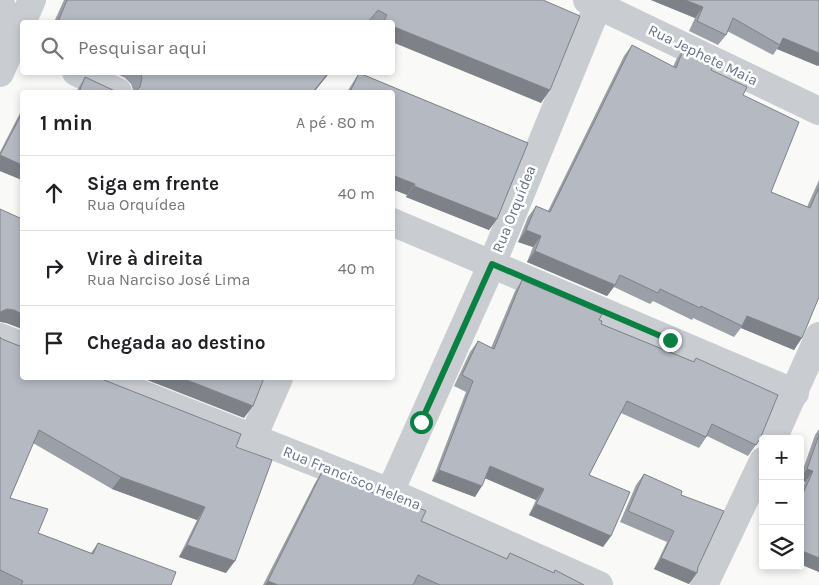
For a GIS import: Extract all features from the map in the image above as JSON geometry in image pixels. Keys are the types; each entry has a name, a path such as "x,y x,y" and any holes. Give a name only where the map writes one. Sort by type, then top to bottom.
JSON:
{"street":[{"path":"26,20 32,0"},
{"path":"0,1 18,44 0,73"},
{"name":"Rua Jephete Maia","path":"592,3 816,102"},
{"name":"Rua Orquídea","path":"390,492 492,264 592,3"},
{"path":"82,75 114,90"},
{"path":"395,223 795,393"},
{"path":"775,435 819,336"},
{"path":"0,338 20,345"},
{"name":"Rua Francisco Helena","path":"107,380 390,492 599,585"},
{"path":"253,437 278,380"},
{"path":"704,585 759,469"}],"building":[{"path":"67,0 543,0 580,16 550,90 395,27 395,20 384,20 387,15 378,10 370,20 59,20"},
{"path":"685,0 819,0 819,53 783,38 780,45 733,18 726,35 697,21 703,7"},
{"path":"632,45 676,68 684,48 714,63 711,70 747,87 743,95 799,122 771,192 810,208 819,187 819,297 802,338 747,316 742,326 701,306 700,308 660,289 658,293 620,275 615,285 535,251 541,236 526,230 536,206 550,212"},
{"path":"141,75 327,75 315,90 137,90 140,87"},
{"path":"358,75 364,75 528,143 497,219 414,186 415,184 395,176 395,90 351,90"},
{"path":"85,77 113,90 80,90"},
{"path":"20,117 20,164 0,155"},
{"path":"0,209 20,218 20,313 7,309 0,312"},
{"path":"522,280 602,314 599,320 602,321 601,324 694,362 696,358 778,395 756,445 712,424 706,437 627,401 589,475 630,492 611,536 536,504 544,489 490,466 482,486 439,470 473,381 462,375 478,341 494,349"},
{"path":"0,337 20,346 20,380 104,380 241,434 236,447 272,460 235,561 187,545 205,507 121,477 39,430 10,498 48,509 38,533 93,554 98,543 176,572 171,585 21,585 23,581 0,570"},
{"path":"187,380 263,380 253,406"},
{"path":"819,435 819,558 804,552 804,491 813,471 807,469"},
{"path":"323,470 377,495 379,490 426,511 421,521 507,559 510,553 554,573 555,570 584,585 440,585 418,575 413,585 278,585 268,581"},
{"path":"644,474 682,491 681,495 724,511 697,573 661,558 674,531 628,511"}],"route":[{"path":"421,422 492,264 670,340"}]}
